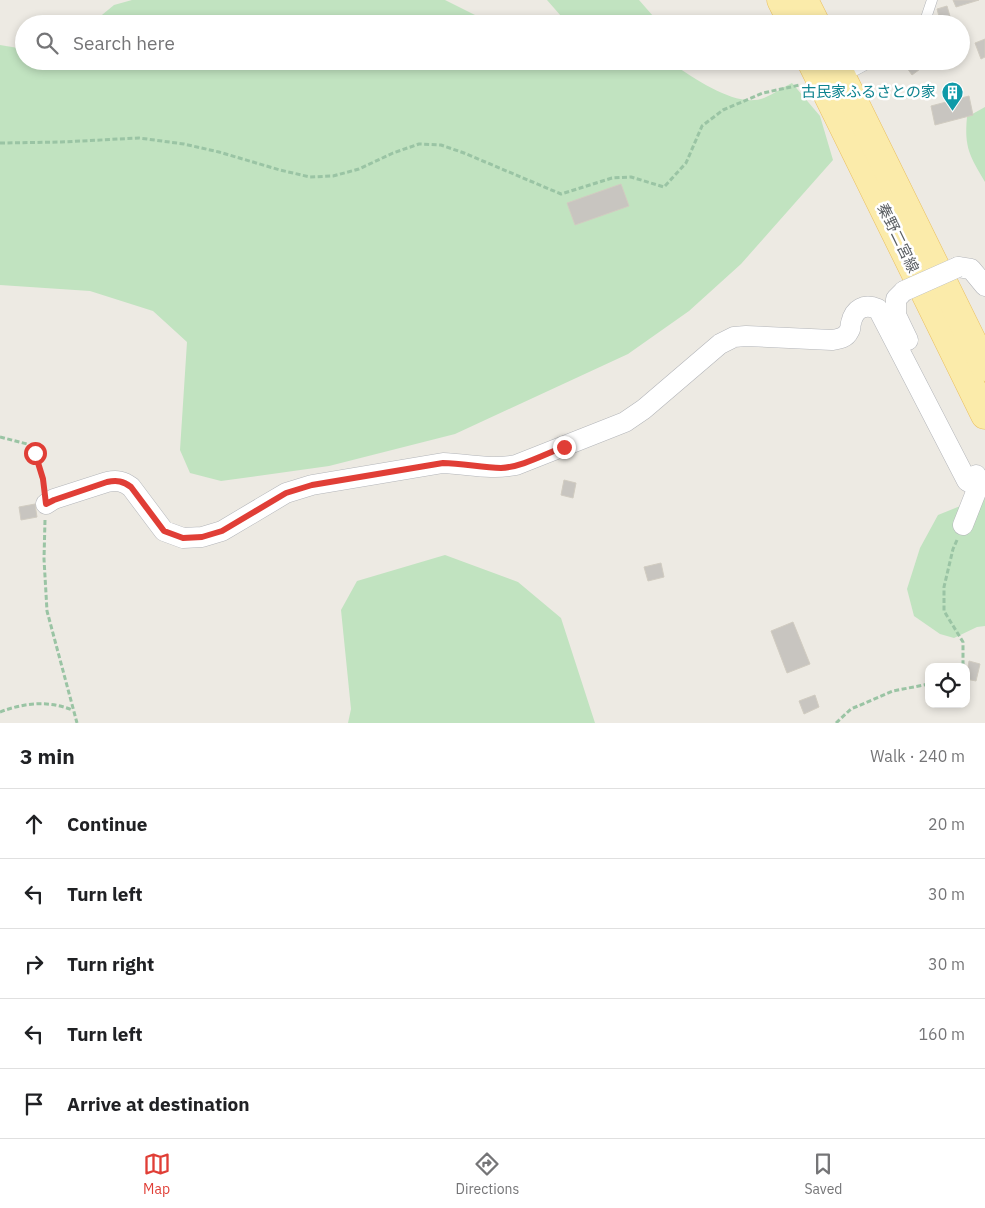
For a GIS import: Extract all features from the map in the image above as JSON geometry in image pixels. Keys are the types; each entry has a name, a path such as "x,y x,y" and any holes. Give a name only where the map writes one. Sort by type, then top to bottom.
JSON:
{"main road":[{"path":"781,0 788,15"},
{"path":"804,0 812,15"},
{"name":"秦野二宮線","path":"847,70 985,367"},
{"name":"秦野二宮線","path":"807,73 985,415"}],"street":[{"path":"963,526 978,487 974,467 941,411 896,315 896,299 904,291 958,266 971,269 985,286"},
{"path":"46,504 116,480 124,482 131,487 164,531 183,538 202,537 222,531 286,493 312,485 443,463 503,468 516,465 625,422 644,409 720,344 734,337 832,340 843,338 849,331 855,312 866,306 878,309 967,481 978,487"}],"lane":[{"path":"927,15 932,0"}],"path":[{"path":"0,143 139,138 184,144 310,177 333,176 359,169 393,153 419,144 441,145 561,194 612,178 631,177 664,187 686,163 702,126 723,110 807,73"},
{"path":"0,437 27,444 35,453 43,479 46,504 44,559 47,611 76,723"},
{"path":"963,526 953,549 944,587 944,611 963,642 963,663"},
{"path":"836,723 852,709 893,691 925,685"},
{"path":"0,712 16,706 34,705 60,705 72,710"}],"green space":[{"path":"132,0 445,0 475,15 102,15 114,5"},
{"path":"547,0 639,0 652,15 560,15"},
{"path":"0,45 15,48 15,70 682,70 719,92 742,99 753,100 771,95 792,83 820,116 833,160 741,264 689,311 628,354 455,434 329,466 221,481 190,473 180,450 187,342 153,311 90,291 0,285"},
{"path":"985,107 985,182 969,151 966,128 967,117"},
{"path":"985,496 985,626 977,627 954,638 940,634 914,616 907,589 920,548 938,515"},
{"path":"445,555 518,582 561,618 595,723 348,723 351,709 341,610 357,581"}],"building":[{"path":"953,0 979,0 956,7"},
{"path":"947,6 950,15 939,15 937,9"},
{"path":"985,39 985,57 981,59 975,43"},
{"path":"908,70 919,70 912,75"},
{"name":"古民家ふるさとの家","path":"969,96 973,115 935,125 931,106"},
{"path":"621,184 629,206 575,225 567,203"},
{"path":"564,480 576,483 573,498 561,495"},
{"path":"35,504 37,517 21,520 19,507"},
{"path":"661,563 664,577 648,581 644,567"},
{"path":"793,622 810,664 787,673 771,631"},
{"path":"969,661 980,664 976,681 970,680"},
{"path":"815,695 819,707 804,714 799,701"}],"place":[{"name":"古民家ふるさとの家","path":"952,111"}],"route":[{"path":"35,453 43,479 46,504 116,480 124,482 131,487 164,531 183,538 202,537 222,531 286,493 312,485 443,463 503,468 564,447"}]}
